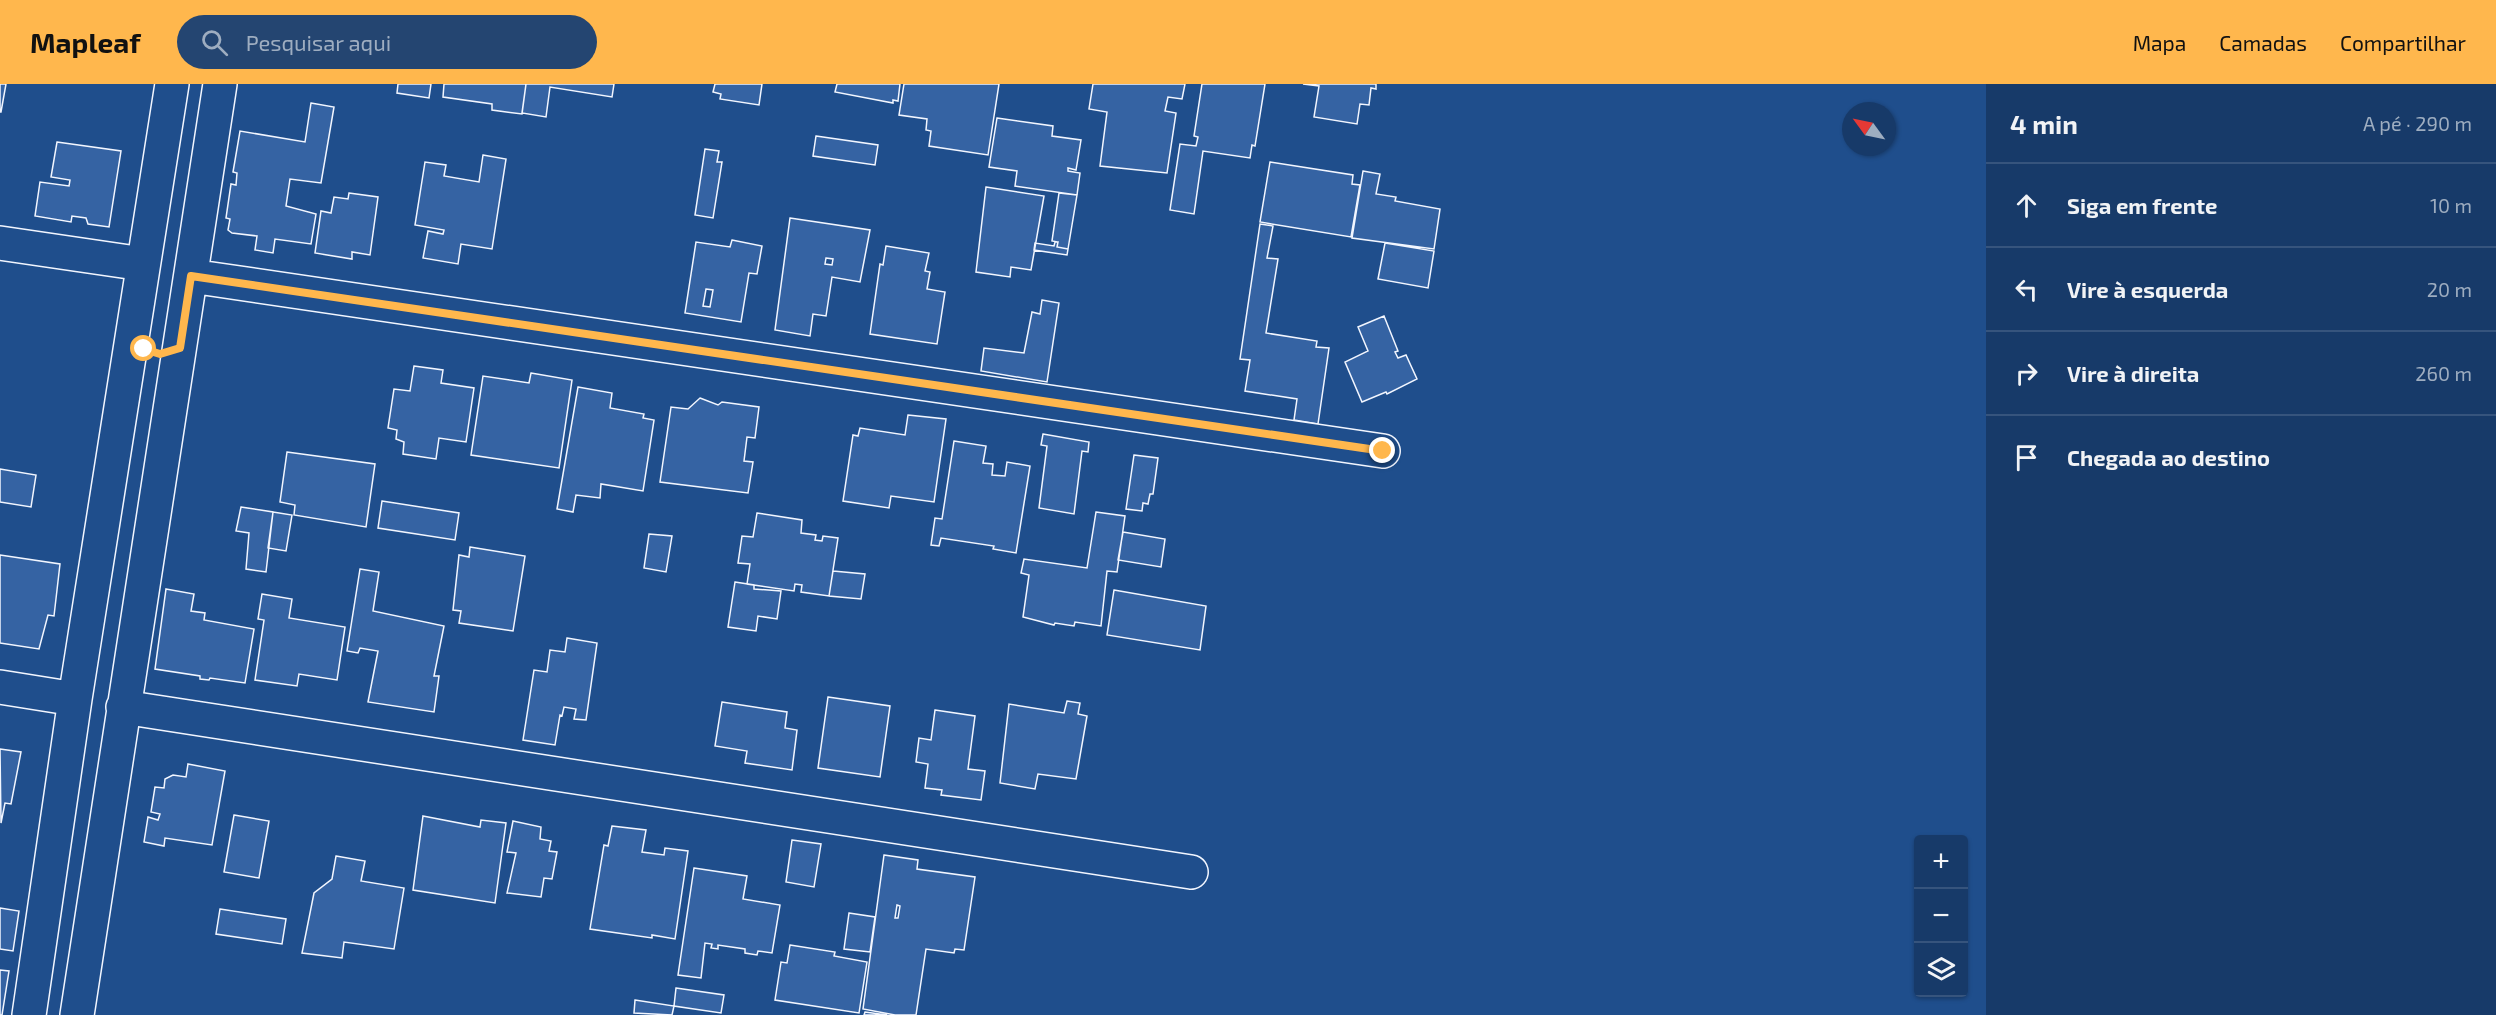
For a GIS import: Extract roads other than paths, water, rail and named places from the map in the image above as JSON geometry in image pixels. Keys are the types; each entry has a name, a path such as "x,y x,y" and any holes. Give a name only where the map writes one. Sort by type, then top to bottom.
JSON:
{"street":[{"path":"29,1015 66,756 172,84"},
{"path":"77,1015 220,84"},
{"path":"153,199 182,200 201,215"},
{"path":"0,243 144,264"},
{"path":"191,276 1383,451"},
{"path":"131,341 160,354 180,348"},
{"path":"86,626 107,621 120,626 133,641"},
{"path":"0,687 75,699"},
{"path":"123,707 1191,872"},
{"path":"66,756 76,770 94,778 114,772"}]}
